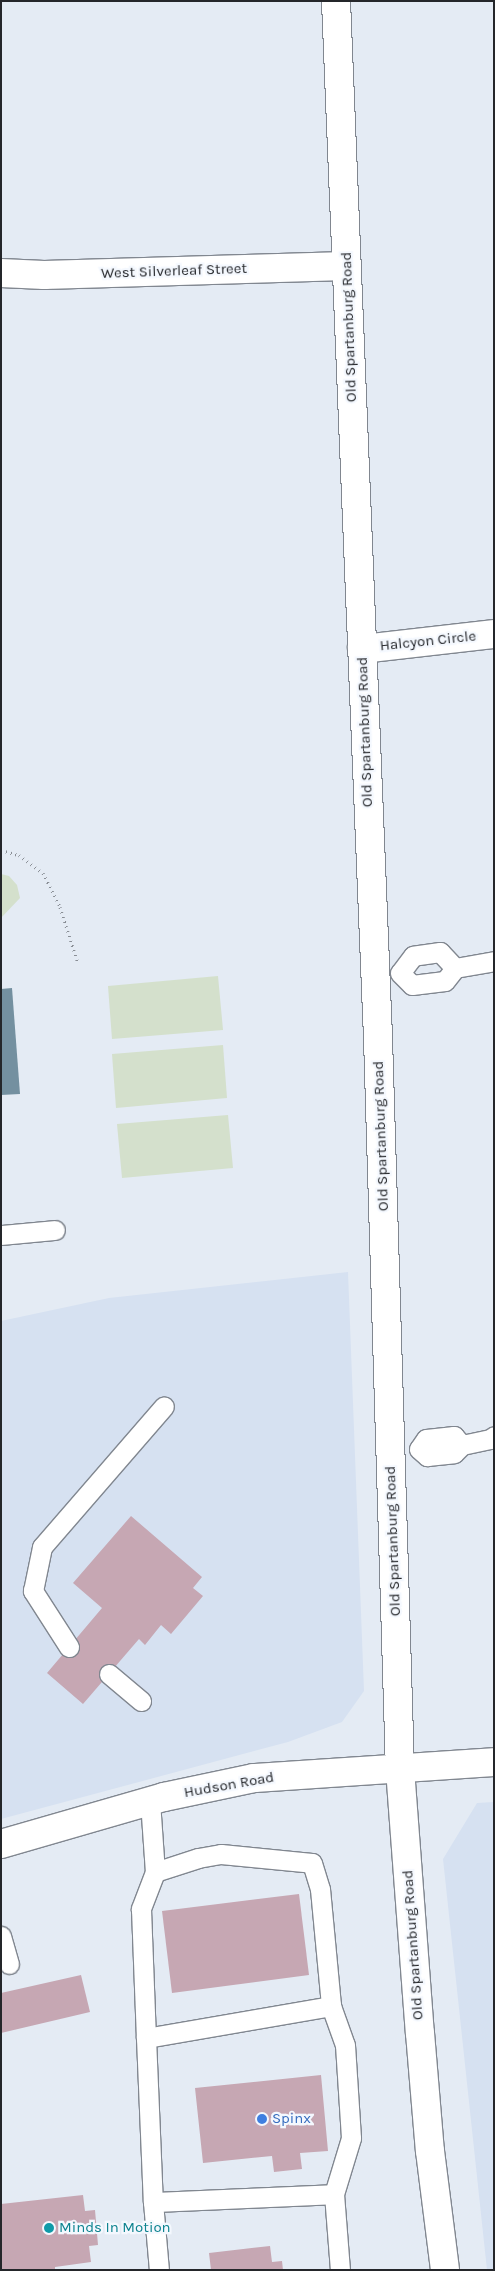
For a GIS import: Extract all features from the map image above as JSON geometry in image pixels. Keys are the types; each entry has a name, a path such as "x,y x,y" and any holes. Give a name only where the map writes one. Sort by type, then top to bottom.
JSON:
{"street":[{"name":"Old Spartanburg Road","path":"336,1 362,649 387,974 390,1452 400,1768 422,2062 445,2270"},
{"name":"West Silverleaf Street","path":"1,273 44,276 346,266"},
{"name":"Halcyon Circle","path":"362,649 494,634"},
{"name":"Hudson Road","path":"1,1844 150,1801 254,1778 494,1762"}],"lane":[{"path":"387,974 412,956 440,952 455,968"},
{"path":"387,974 412,985 445,981 455,968 494,961"},
{"path":"1,1235 55,1230"},
{"path":"70,1647 33,1591 42,1547 164,1406"},
{"path":"390,1452 419,1450 426,1439 454,1436 462,1445 491,1439 494,1436"},
{"path":"109,1674 141,1701"},
{"path":"150,1801 156,1872 141,1909 153,2202 159,2270"},
{"path":"156,1872 198,1858 221,1854 312,1863 320,1889 331,2006 345,2045 351,2138 334,2194 340,2270"},
{"path":"1,1936 9,1964"},
{"path":"146,2038 331,2006"},
{"path":"153,2202 334,2194"}],"path":[{"path":"1,850 19,855 43,873 60,907 78,963"}],"shaded area":[{"path":"12,988 20,1094 1,1095 1,989"},
{"path":"348,1272 364,1691 342,1722 288,1742 1,1819 1,1321 109,1298"},
{"path":"494,1802 494,2270 487,2270 443,1859 477,1803"}],"green space":[{"path":"1,874 9,876 17,885 20,898 1,918"},
{"path":"218,976 223,1030 112,1039 108,986"},
{"path":"223,1045 227,1098 116,1108 112,1054"},
{"path":"228,1115 233,1168 122,1178 117,1124"}],"building":[{"path":"131,1516 202,1577 193,1588 203,1596 171,1634 161,1625 145,1645 139,1639 83,1704 47,1673 102,1608 73,1583"},
{"path":"299,1894 309,1975 172,1993 162,1911"},
{"path":"81,1975 90,2012 1,2033 1,1993"},
{"name":"Spinx","path":"321,2075 328,2151 300,2153 302,2169 274,2172 272,2156 203,2163 195,2088"},
{"name":"Minds In Motion","path":"83,2195 85,2211 95,2210 98,2245 89,2246 91,2262 55,2267 55,2270 1,2270 1,2204"},
{"path":"270,2246 272,2262 282,2261 283,2270 211,2270 209,2253"}],"place":[{"name":"Spinx","path":"262,2119"},
{"name":"Minds In Motion","path":"49,2228"}]}
